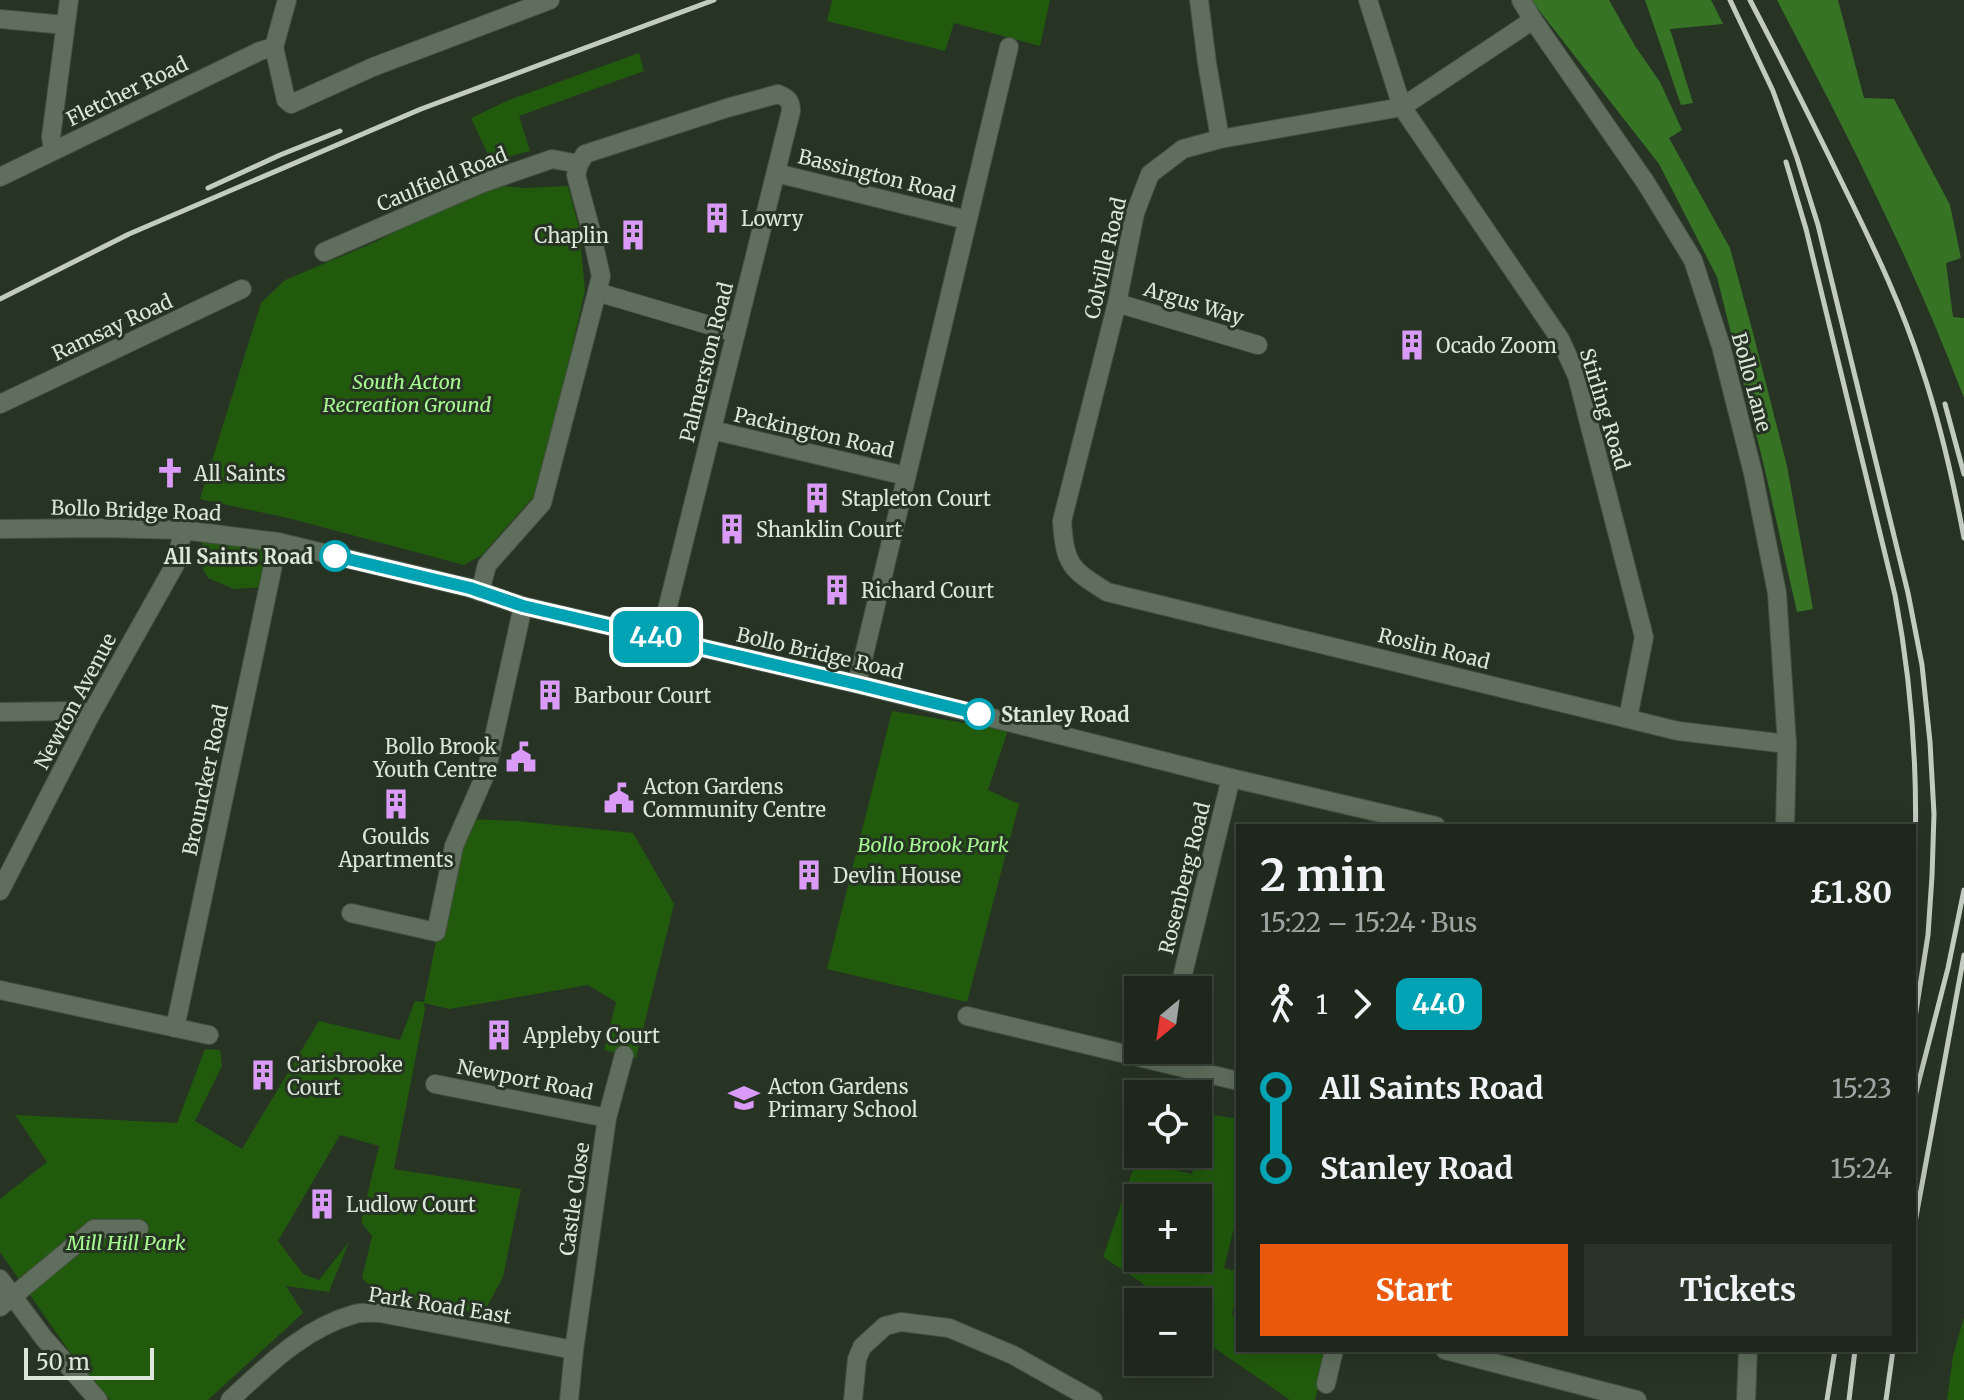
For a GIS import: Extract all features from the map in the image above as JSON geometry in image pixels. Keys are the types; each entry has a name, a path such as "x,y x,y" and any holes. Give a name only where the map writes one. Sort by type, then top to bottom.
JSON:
{"street":[{"path":"53,150 51,137 69,0"},
{"path":"287,0 274,47 286,100 291,104 373,67 550,0"},
{"path":"1199,0 1220,139"},
{"name":"Stirling Road","path":"1368,0 1402,107 1560,339 1577,376 1644,637 1628,718"},
{"name":"Bollo Lane","path":"1521,0 1646,183 1693,260 1721,346 1753,473 1777,593 1787,744 1785,824"},
{"path":"0,19 65,25"},
{"name":"Colville Road","path":"1078,574 1064,545 1062,521 1117,303 1135,213 1150,174 1183,149 1220,139 1402,107 1533,20"},
{"name":"Fletcher Road","path":"0,177 274,47"},
{"path":"857,684 1009,47"},
{"name":"Palmerston Road","path":"579,164 585,154 769,95 787,97 791,103 660,638"},
{"name":"Caulfield Road","path":"324,252 480,184 552,159 579,164"},
{"path":"480,592 487,565 542,503 601,276 576,175 579,164"},
{"name":"Bassington Road","path":"776,173 967,220"},
{"name":"Ramsay Road","path":"0,404 242,289"},
{"path":"597,292 736,333"},
{"name":"Argus Way","path":"1117,303 1258,345"},
{"name":"Packington Road","path":"712,430 906,476"},
{"name":"Bollo Bridge Road","path":"0,529 183,530 278,542 480,592 523,606 857,684 1416,824"},
{"name":"Newton Avenue","path":"0,891 91,714 176,563 183,530"},
{"name":"Brouncker Road","path":"175,1028 278,542"},
{"name":"Roslin Road","path":"1078,574 1107,592 1678,731 1787,744"},
{"path":"351,913 436,932 454,846 486,773 523,606"},
{"path":"0,712 78,711 91,714"},
{"name":"Rosenberg Road","path":"1182,976 1231,778"},
{"path":"0,990 209,1035"},
{"path":"967,1016 1124,1048"},
{"name":"Castle Close","path":"569,1400 607,1118 624,1055"},
{"path":"1186,1064 1236,1080"},
{"name":"Newport Road","path":"435,1084 607,1118"},
{"path":"7,1301 94,1229 139,1229"},
{"path":"0,1279 7,1301 98,1400"},
{"name":"Park Road East","path":"230,1400 287,1349 324,1325 358,1313 380,1313 574,1350"},
{"path":"853,1400 857,1359 862,1347 885,1326 901,1322 949,1328 1013,1355 1093,1400"},
{"path":"1326,1384 1334,1352"},
{"path":"1460,1352 1514,1359 1637,1400"},
{"path":"1746,1400 1748,1352"}],"green space":[{"path":"832,0 1050,0 1040,46 954,23 945,51 827,21"},
{"path":"1531,0 1609,0 1660,82 1682,130 1669,138 1730,248 1787,466 1813,609 1797,612 1717,277 1659,164"},
{"path":"1645,0 1711,0 1723,24 1670,29 1693,103 1681,105"},
{"path":"1777,0 1838,0 1864,98 1894,99 1950,205 1961,258 1946,263 1953,317 1964,318 1964,398 1900,246"},
{"path":"639,53 644,71 519,116 530,151 491,161 471,118 509,100"},
{"name":"South Acton Recreation Ground","path":"488,185 525,188 568,186 579,228 585,290 535,495 482,555 464,565 292,519 200,499 261,303 285,280 373,243"},
{"path":"203,539 271,550 264,587 234,589 208,578 198,560"},
{"name":"Bollo Brook Park","path":"892,711 1008,730 988,790 1019,804 967,1002 827,969"},
{"name":"Mill Hill Park","path":"468,819 633,833 674,904 636,1058 604,1050 616,1002 588,985 449,1009 424,1003 394,1169 521,1189 503,1277 483,1314 378,1293 362,1278 372,1236 361,1222 379,1146 340,1135 278,1241 303,1274 319,1280 349,1242 329,1292 286,1286 303,1313 208,1400 110,1400 69,1351 0,1252 0,1199 47,1162 15,1115 177,1123 205,1049 220,1050 222,1066 195,1121 242,1149 319,1021 400,1040 415,1001 424,1002 455,847"},
{"path":"1212,1115 1236,1119 1236,1220 1224,1268 1236,1271 1236,1299 1232,1315 1236,1316 1236,1352 1327,1352 1315,1400 1290,1400 1212,1346 1212,1288 1147,1288 1126,1272 1212,1272 1212,1184 1128,1184 1134,1168 1166,1168 1192,1174 1194,1168 1212,1168"},
{"path":"1124,1196 1124,1271 1103,1257"},
{"path":"1964,1317 1964,1400 1947,1400 1953,1356"}],"railway":[{"path":"0,299 129,234 421,109 714,0"},
{"path":"1730,0 1773,91 1818,225 1908,593 1922,665 1934,814 1928,935 1916,1011"},
{"path":"1750,0 1859,218 1906,322 1940,430 1964,538"},
{"path":"208,188 340,131"},
{"path":"1786,162 1806,229 1895,595 1913,735 1915,824"},
{"path":"1945,404 1964,474"},
{"path":"1916,1092 1948,968 1964,890"},
{"path":"1916,1217 1964,955"},
{"path":"1827,1400 1835,1352"},
{"path":"1849,1400 1855,1352"},
{"path":"1886,1400 1893,1352"}],"bus line":[{"name":"440","path":"335,556 470,588 523,606 979,714"}],"place":[{"name":"Lowry","path":"717,218"},
{"name":"Chaplin","path":"633,235"},
{"name":"Ocado Zoom","path":"1412,345"},
{"name":"All Saints","path":"170,473"},
{"name":"Stapleton Court","path":"817,498"},
{"name":"Shanklin Court","path":"732,529"},
{"name":"All Saints Road","path":"335,556"},
{"name":"Richard Court","path":"837,590"},
{"name":"Barbour Court","path":"550,695"},
{"name":"Stanley Road","path":"979,714"},
{"name":"Bollo Brook Youth Centre","path":"521,757"},
{"name":"Acton Gardens Community Centre","path":"619,798"},
{"name":"Goulds Apartments","path":"396,804"},
{"name":"Devlin House","path":"809,875"},
{"name":"Appleby Court","path":"499,1035"},
{"name":"Carisbrooke Court","path":"263,1075"},
{"name":"Acton Gardens Primary School","path":"744,1098"},
{"name":"Ludlow Court","path":"322,1204"}]}
